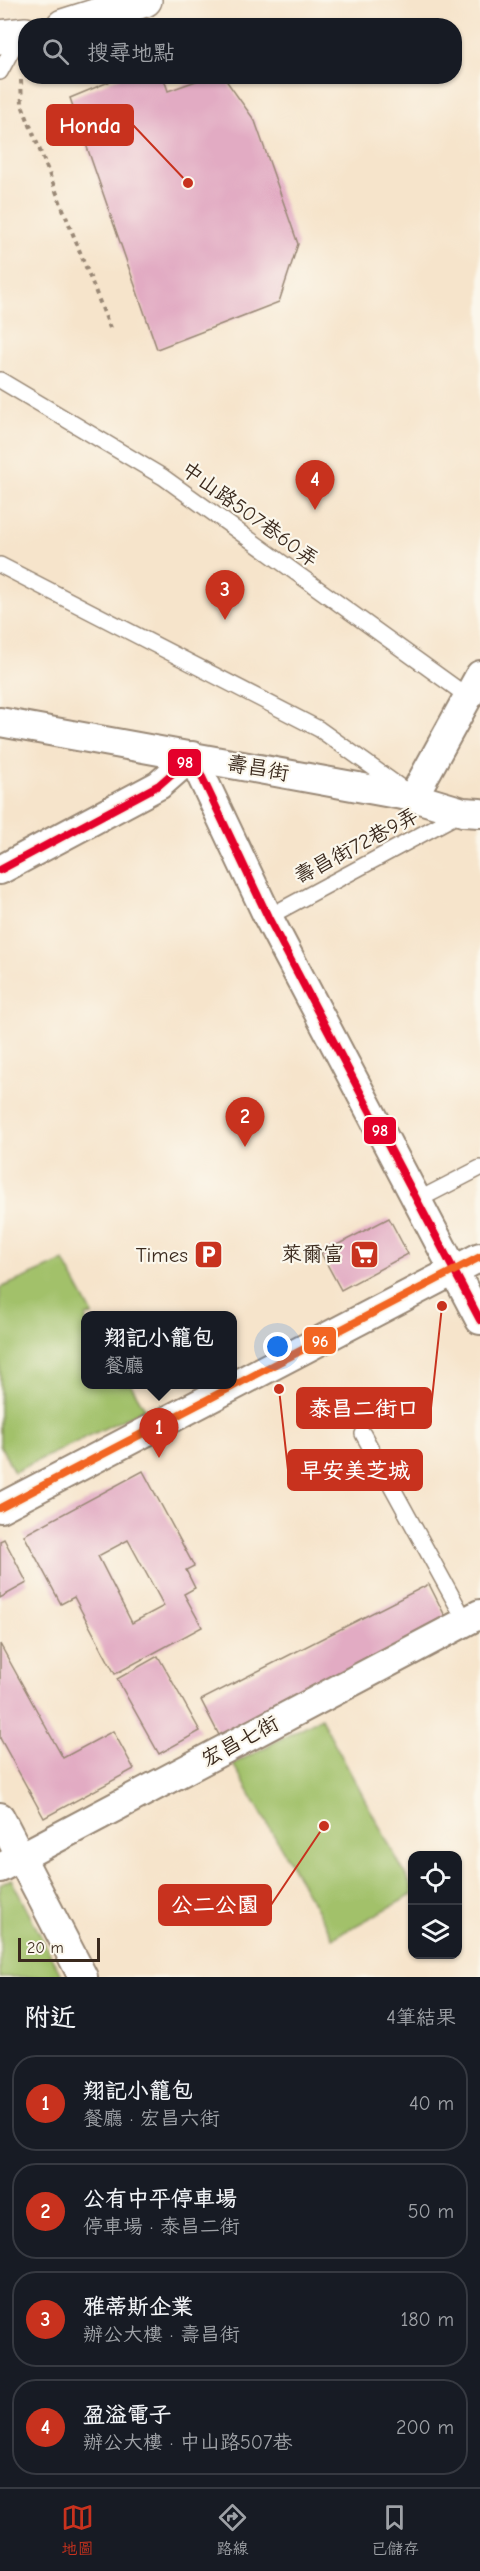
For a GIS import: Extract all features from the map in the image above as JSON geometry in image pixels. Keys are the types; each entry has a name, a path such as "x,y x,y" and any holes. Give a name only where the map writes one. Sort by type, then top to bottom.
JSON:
{"main road":[{"path":"88,18 145,0"}],"street":[{"path":"413,796 473,686"},
{"name":"壽昌街","path":"0,722 413,796 472,813"},
{"path":"0,870 159,785 192,756 268,917 480,1320"},
{"path":"237,1384 480,1257"},
{"path":"0,1508 228,1389"},
{"name":"宏昌七街","path":"11,1862 473,1618"},
{"path":"0,1817 11,1862 83,1977"}],"lane":[{"path":"0,72 15,35"},
{"name":"中山路507巷60弄","path":"0,380 163,477 473,686"},
{"path":"0,565 319,729 413,796"},
{"name":"壽昌街72巷9弄","path":"268,917 472,813"},
{"path":"418,1200 480,1168"},
{"path":"363,1434 473,1618"}],"path":[{"path":"15,35 18,65"},
{"path":"20,84 22,105 110,327"}],"green space":[{"path":"64,1261 91,1311 81,1311 81,1389 133,1389 145,1409 14,1472 0,1445 0,1288"},
{"path":"321,1718 408,1880 408,1897 333,1938 233,1764"},
{"path":"11,1879 62,1977 0,1977 0,1885"}],"building":[{"path":"104,84 166,84 168,91 188,84 229,84 255,121 298,244 279,302 157,349 70,98"},
{"name":"萊爾富","path":"389,1218 408,1254 341,1290 321,1253"},
{"path":"143,1471 194,1566 186,1570 195,1588 184,1594 202,1627 115,1674 74,1597 61,1604 24,1535","holes":["128,1540 164,1606 132,1623 98,1556"]},
{"path":"4,1539 27,1583 0,1598 0,1541"},
{"path":"429,1584 448,1622 220,1737 201,1700"},
{"path":"0,1644 63,1758 113,1731 134,1769 44,1818 0,1738"},
{"path":"158,1656 200,1731 159,1754 117,1679"}],"transit line":[{"name":"98","path":"0,870 159,785 192,756 268,917 480,1320"},
{"name":"96","path":"237,1384 480,1257"},
{"name":"96","path":"0,1508 228,1389"}],"place":[{"name":"Honda","path":"188,183"},
{"name":"盈溢電子","path":"315,510"},
{"name":"雅蒂斯企業","path":"225,620"},
{"name":"公有中平停車場","path":"245,1147"},
{"name":"萊爾富","path":"365,1254"},
{"name":"Times","path":"209,1255"},
{"name":"泰昌二街口","path":"442,1306"},
{"name":"早安美芝城","path":"279,1389"},
{"name":"翔記小籠包","path":"159,1458"},
{"name":"公二公園","path":"324,1826"}]}
